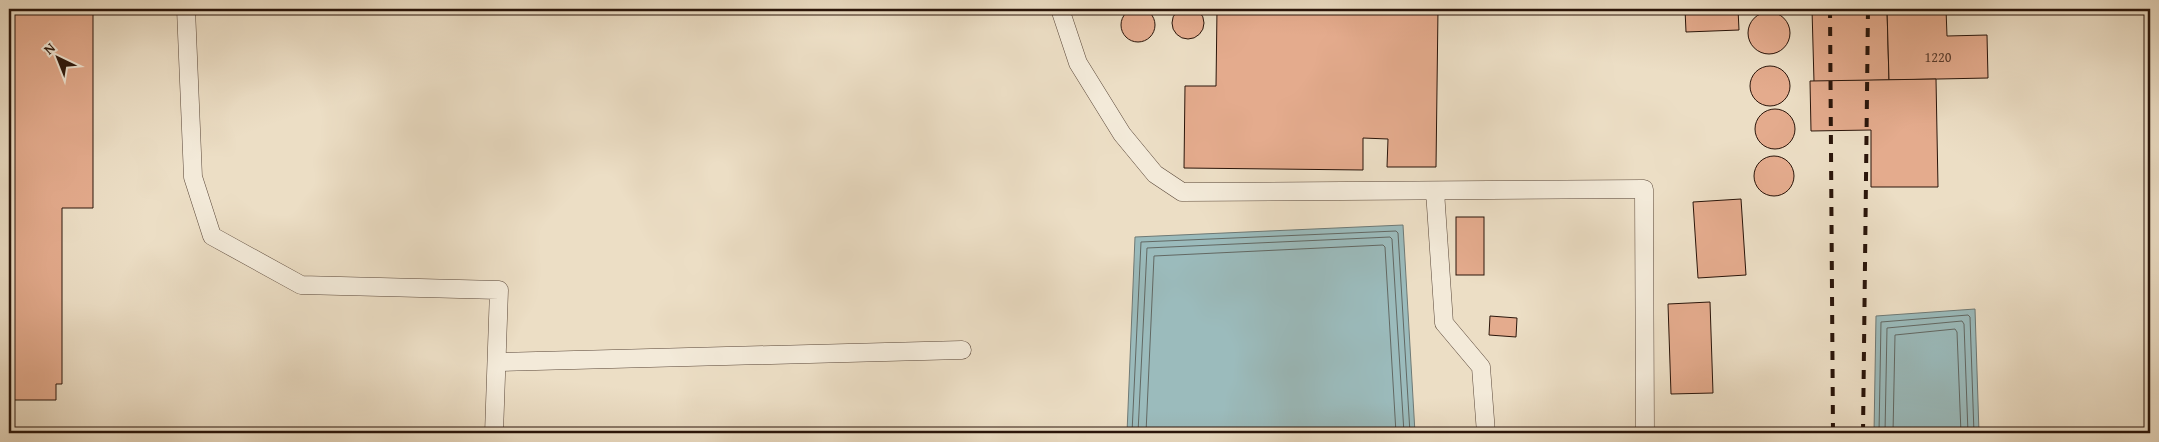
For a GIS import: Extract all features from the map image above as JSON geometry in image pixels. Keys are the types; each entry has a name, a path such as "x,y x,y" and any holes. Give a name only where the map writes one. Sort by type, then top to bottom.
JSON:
{"lane":[{"path":"186,9 193,177 212,236 301,285 499,290 494,433"},
{"path":"1060,9 1078,63 1122,134 1155,174 1182,192 1644,189 1645,433"},
{"path":"1435,191 1444,323 1481,367 1486,433"},
{"path":"497,362 962,350"}],"water":[{"path":"1403,225 1415,433 1127,433 1135,237"},
{"path":"1975,309 1979,433 1874,433 1876,316"}],"building":[{"path":"1188,7 1200,11 1204,23 1200,35 1188,39 1176,35 1172,23 1176,11"},
{"path":"1138,8 1150,13 1155,25 1150,37 1138,42 1126,37 1121,25 1126,13"},
{"path":"9,9 93,9 93,208 62,208 62,384 56,384 56,400 9,400"},
{"path":"1217,9 1438,9 1436,167 1387,167 1388,139 1363,138 1363,170 1184,168 1185,86 1216,86"},
{"path":"1685,9 1738,9 1739,30 1686,32"},
{"path":"1812,9 1887,9 1889,80 1814,82"},
{"path":"1887,9 1946,9 1947,36 1987,35 1988,78 1889,80"},
{"path":"1769,12 1784,18 1790,33 1784,48 1769,54 1754,48 1748,33 1754,18"},
{"path":"1774,66 1781,69 1787,75 1790,86 1789,94 1781,103 1774,106 1766,106 1759,103 1751,94 1750,82 1753,75 1762,67"},
{"path":"1936,79 1938,187 1871,187 1871,130 1811,131 1810,81"},
{"path":"1779,109 1786,112 1792,118 1795,129 1794,137 1786,146 1779,149 1771,149 1764,146 1756,137 1755,125 1758,118 1767,110"},
{"path":"1778,156 1785,159 1791,165 1794,176 1793,184 1785,193 1778,196 1770,196 1763,193 1755,184 1754,172 1757,165 1766,157"},
{"path":"1741,199 1746,275 1698,278 1693,202"},
{"path":"1456,217 1484,217 1484,275 1456,275"},
{"path":"1710,302 1713,393 1671,394 1668,304"},
{"path":"1490,316 1517,318 1516,337 1489,335"}],"railway":[{"path":"1830,9 1833,433"},
{"path":"1863,433 1868,9"}]}
